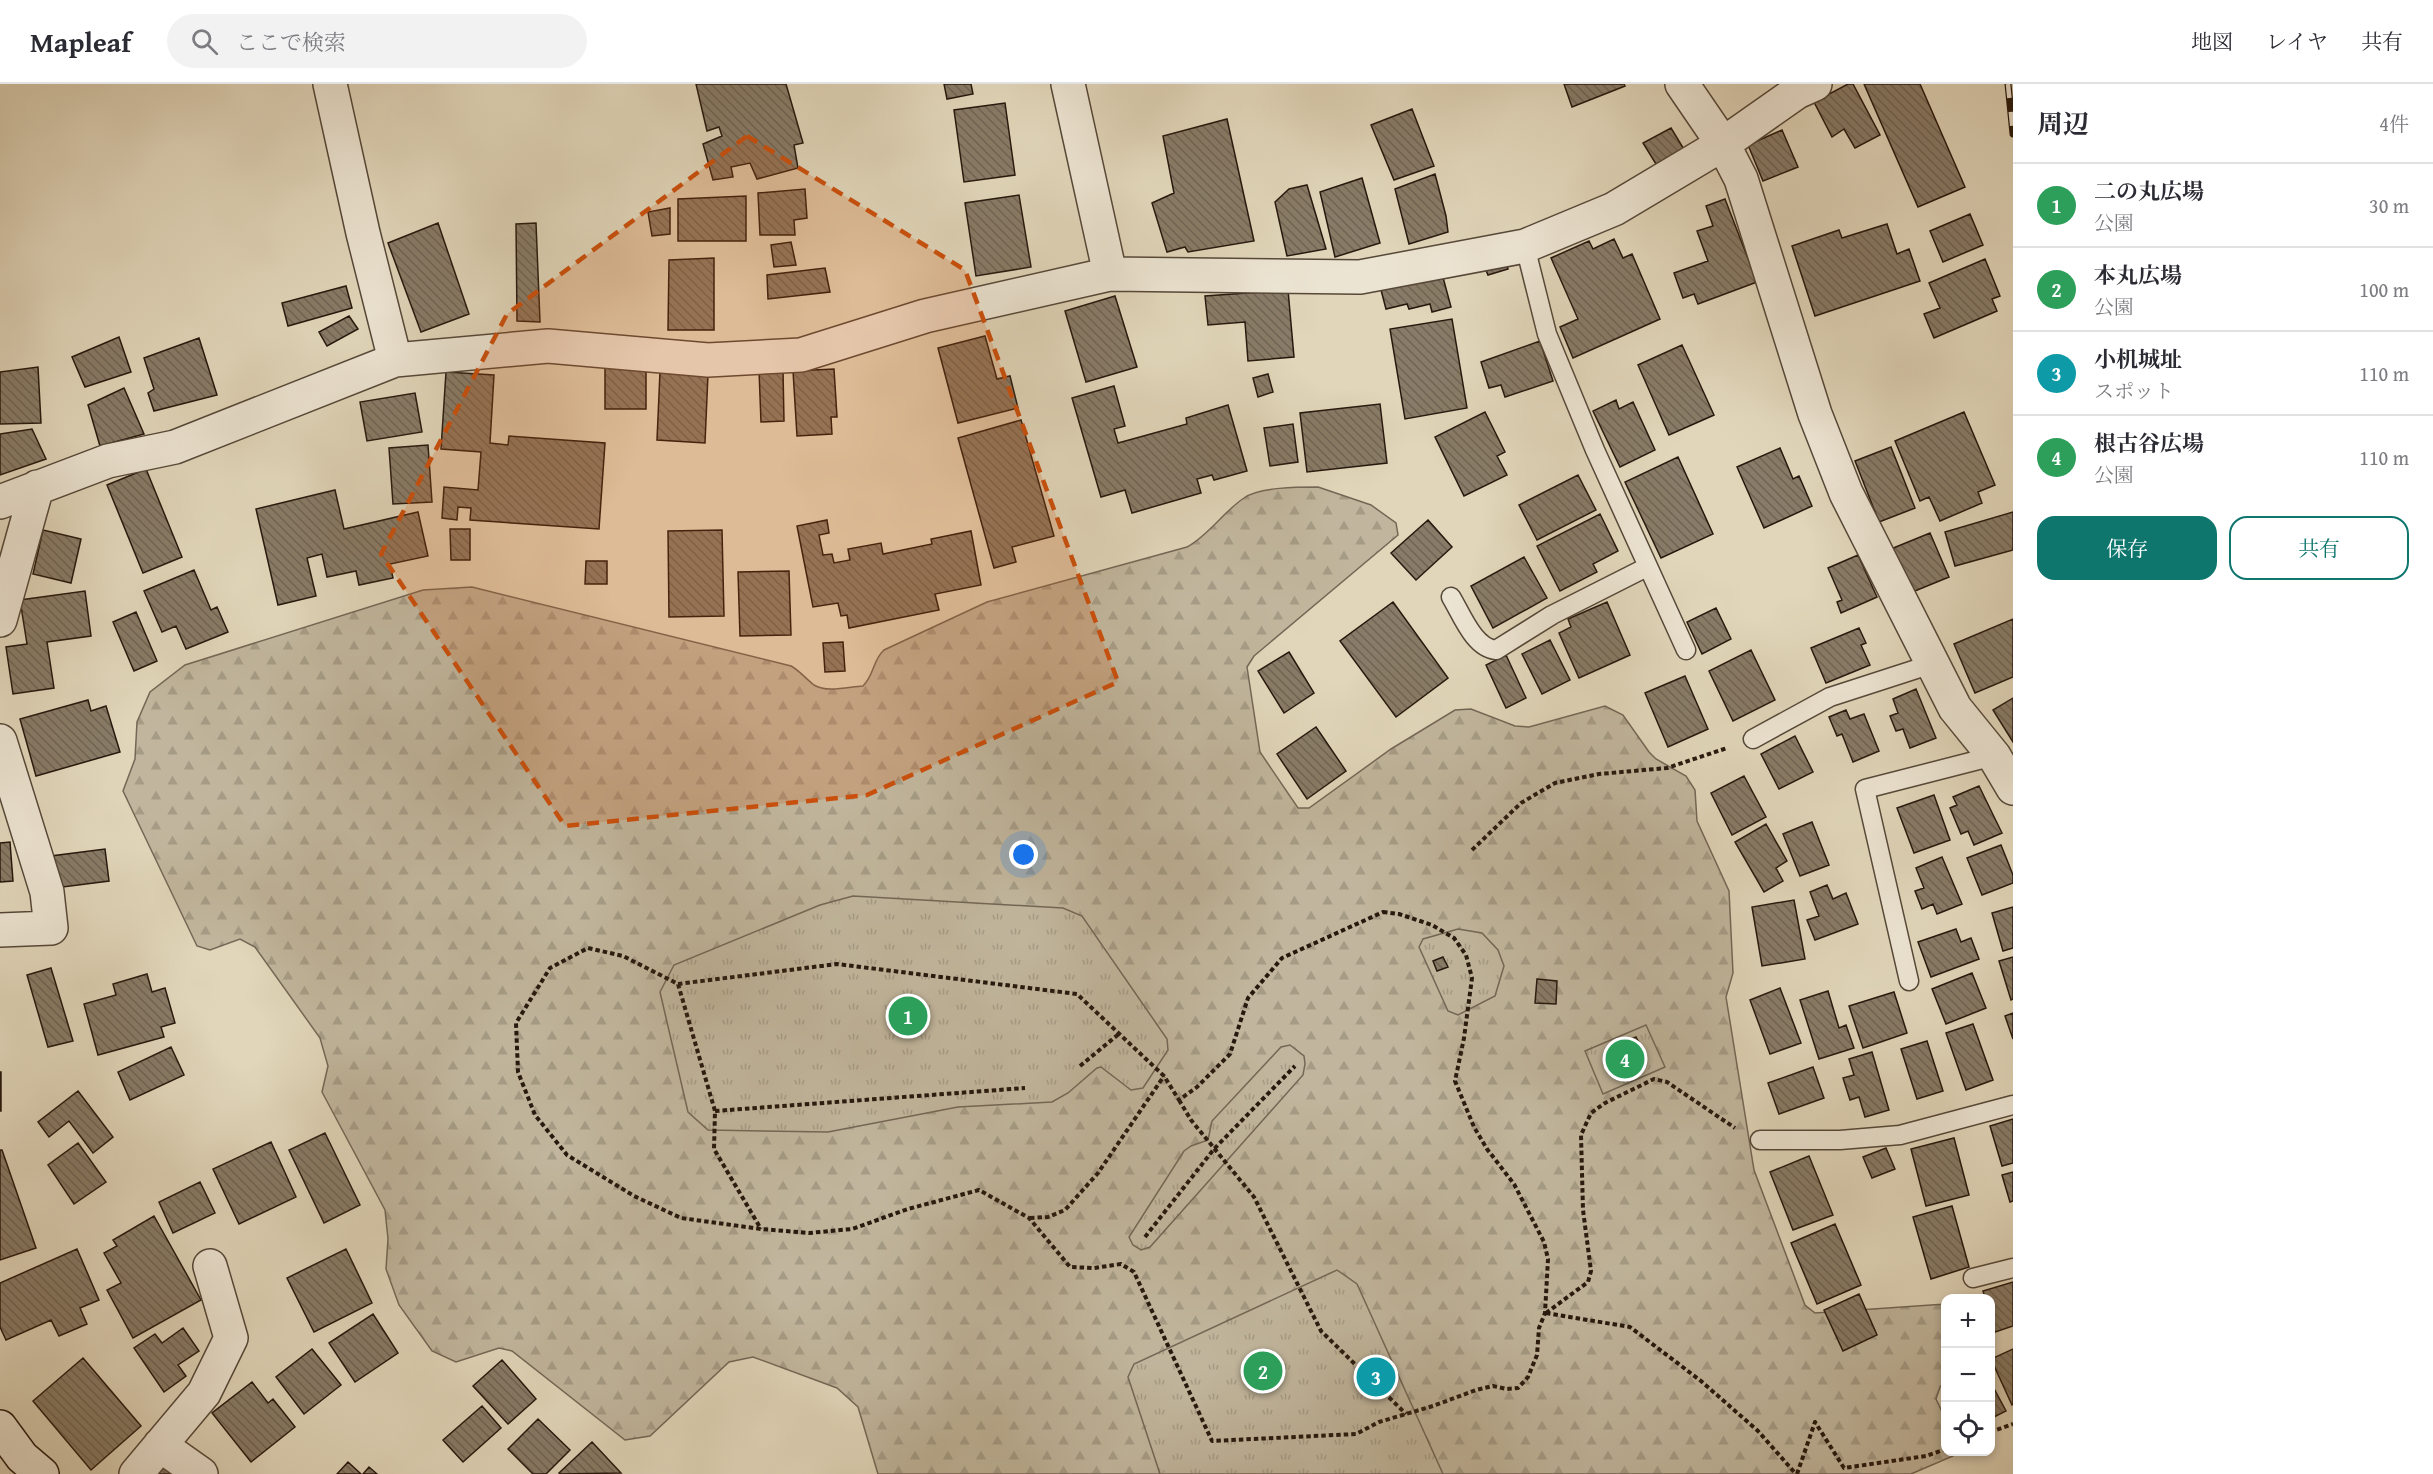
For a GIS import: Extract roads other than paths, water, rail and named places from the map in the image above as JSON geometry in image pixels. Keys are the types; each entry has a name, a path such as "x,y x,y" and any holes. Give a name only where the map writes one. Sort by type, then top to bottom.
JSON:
{"street":[{"path":"330,84 363,233 395,360"},
{"path":"1068,84 1110,274"},
{"path":"1682,84 1723,144 1741,179 1815,414 1842,483 1955,708 1994,756 2013,788"},
{"path":"0,502 108,461 175,447 395,360 548,346 708,360 801,356 925,316 1110,274 1360,277 1525,246 1614,209 1723,144 1797,92 1815,84"},
{"path":"0,620 37,487"},
{"path":"0,741 47,892 51,928 0,930"},
{"path":"136,1474 204,1392 231,1338 210,1266"},
{"path":"0,1427 22,1457 42,1474"},
{"path":"160,1445 201,1474"}],"lane":[{"path":"1525,246 1547,334 1594,450 1686,650"},
{"path":"1451,597 1479,643 1488,649 1496,650 1552,615 1647,567"},
{"path":"1753,739 1830,697 1932,664"},
{"path":"1909,981 1865,789 1994,756"},
{"path":"1760,1140 1840,1140 1900,1135 2013,1105"},
{"path":"1973,1278 2013,1268"}],"railway":[{"path":"2008,84 2013,134"}],"place":[{"name":"二の丸広場","path":"908,1016"},
{"name":"根古谷広場","path":"1625,1059"},
{"name":"本丸広場","path":"1263,1371"},
{"name":"小机城址","path":"1376,1377"}]}
